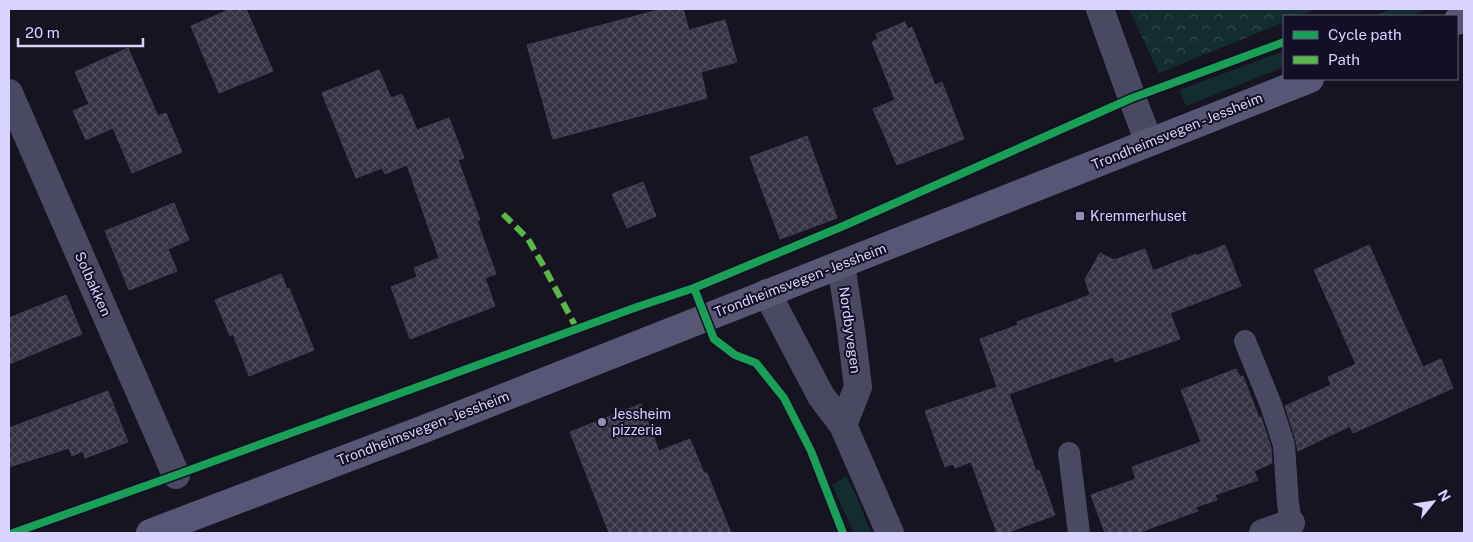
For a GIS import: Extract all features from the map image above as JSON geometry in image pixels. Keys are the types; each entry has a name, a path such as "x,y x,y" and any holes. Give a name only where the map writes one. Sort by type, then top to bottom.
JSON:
{"main road":[{"name":"Trondheimsvegen - Jessheim","path":"150,533 424,428 1307,80"}],"street":[{"path":"1100,9 1149,142"},
{"name":"Solbakken","path":"9,93 176,475"},
{"name":"Nordbyvegen","path":"841,264 858,387 844,425"},
{"path":"767,293 821,396 844,425 890,533"},
{"path":"1263,533 1291,523"}],"lane":[{"path":"1246,341 1271,405 1284,445 1291,523"},
{"path":"1069,453 1079,533"}],"green space":[{"path":"1129,9 1317,9 1301,15 1283,15 1283,22 1159,73"},
{"path":"1392,9 1428,9 1413,15 1376,15"},
{"path":"1283,51 1283,67 1186,106 1179,90"},
{"path":"846,476 856,495 871,533 854,533 832,485"}],"building":[{"path":"231,9 246,9 273,71 219,93 191,26"},
{"path":"662,9 683,9 689,30 725,20 737,62 701,72 707,98 553,139 527,45"},
{"path":"905,22 908,29 912,27 935,85 942,82 964,139 897,165 873,109 895,100 872,42 878,39 876,34"},
{"path":"128,48 158,116 166,113 182,152 132,173 113,128 86,140 73,111 89,104 75,72"},
{"path":"379,70 391,98 402,94 417,130 449,118 464,158 458,160 480,220 477,221 496,274 485,278 495,306 410,339 391,287 417,277 414,268 439,258 407,165 385,174 382,168 356,178 322,93"},
{"path":"807,136 837,218 780,239 750,157"},
{"path":"643,182 656,216 627,228 612,194"},
{"path":"174,203 189,240 168,249 177,271 129,290 105,231"},
{"path":"1225,245 1241,286 1170,313 1180,339 1115,362 1113,357 1009,394 1036,471 1039,470 1055,515 1006,533 997,533 971,462 955,468 953,464 945,467 925,411 997,387 980,339 1018,325 1017,322 1090,295 1085,279 1100,253 1114,260 1145,249 1153,271"},
{"path":"1369,245 1423,367 1441,359 1453,388 1353,433 1350,426 1298,451 1285,406 1331,385 1328,377 1356,364 1314,270"},
{"path":"281,274 287,289 289,288 314,350 249,376 233,334 230,336 215,300"},
{"path":"66,295 82,334 9,364 9,318"},
{"path":"1236,369 1240,377 1243,376 1259,418 1261,417 1271,448 1272,463 1254,471 1258,480 1215,495 1217,500 1196,507 1198,511 1137,533 1105,533 1091,495 1136,479 1132,467 1201,442 1181,390"},
{"path":"108,391 128,442 85,458 83,451 72,456 69,448 9,467 9,428"},
{"path":"641,404 659,451 690,439 704,473 707,473 731,533 609,533 570,432"}],"marked path":[{"path":"503,214 528,239 577,329"}],"cycle path":[{"path":"13,533 694,288 841,227 1132,98 1283,42"},
{"path":"694,288 714,339 735,355 756,363 784,398 811,451 843,533"}],"place":[{"name":"Kremmerhuset","path":"1080,216"},
{"name":"Jessheim pizzeria","path":"602,422"}]}
